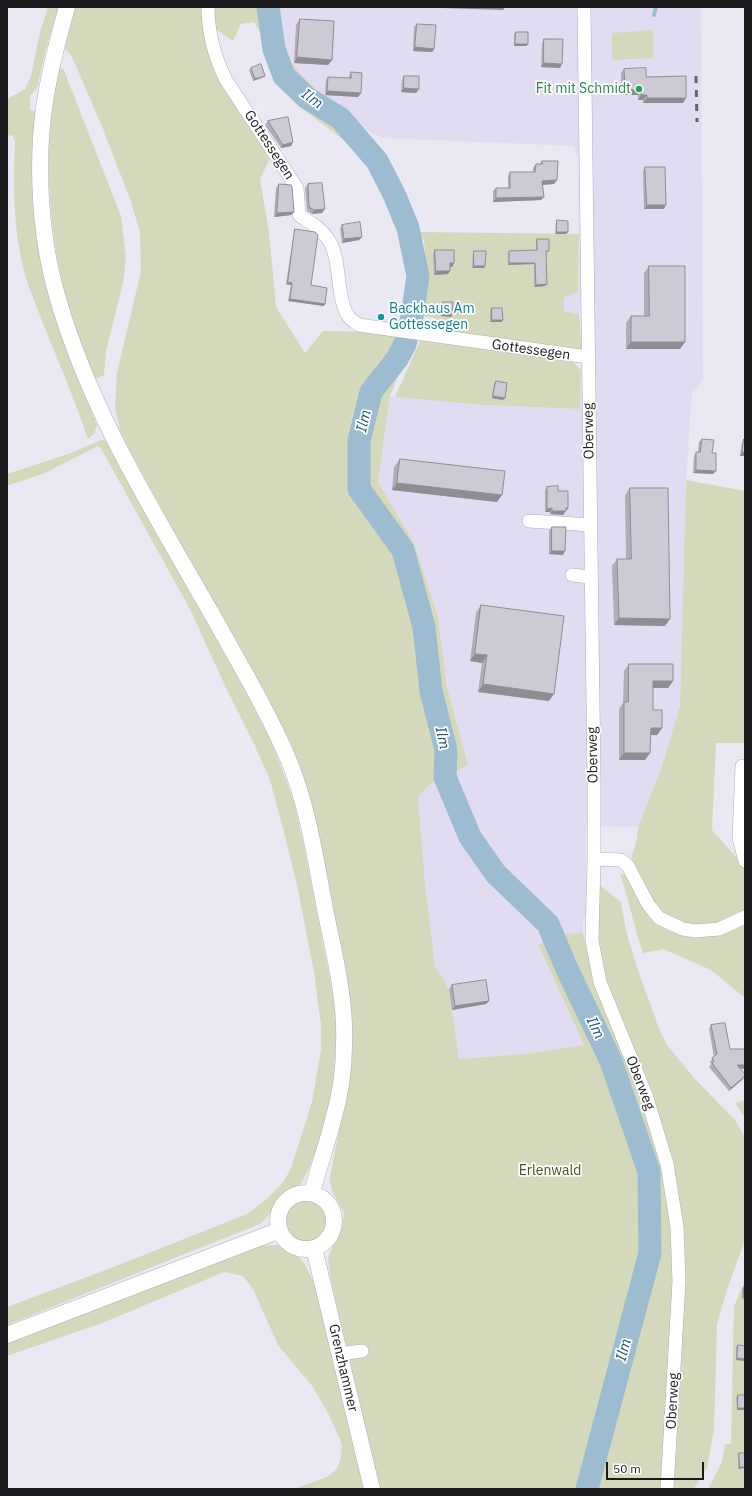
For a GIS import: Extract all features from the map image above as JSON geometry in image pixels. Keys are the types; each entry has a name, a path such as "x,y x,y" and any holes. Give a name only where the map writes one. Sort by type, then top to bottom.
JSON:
{"main road":[{"path":"67,7 51,65 41,136 41,187 43,220 57,296 80,362 110,430 138,485 269,718 289,761 301,794 317,868 341,998 344,1022 344,1046 334,1119 320,1160 312,1193"},
{"path":"312,1193 323,1198 329,1203 333,1210 335,1219 334,1228 330,1236 320,1246 314,1248 301,1248 291,1244 285,1238 280,1230 279,1216 284,1204 290,1197 298,1194 312,1193"},
{"path":"7,1335 280,1230"},
{"name":"Grenzhammer","path":"314,1248 372,1489"}],"street":[{"name":"Gottessegen","path":"208,7 209,31 212,45 221,70 274,155 297,188 299,215 322,231 329,240 333,250 345,309 350,318 359,325 588,358"},
{"name":"Oberweg","path":"584,7 594,859 587,927 592,942 600,982 646,1095 667,1164 677,1227 679,1281 667,1489"},
{"path":"529,522 590,525"},
{"path":"572,575 591,577"},
{"path":"742,766 739,838 745,861"},
{"path":"594,859 621,860 628,866 648,904 659,918 683,929 695,931 719,929 745,917"},
{"path":"339,1354 362,1351"}],"shaded area":[{"path":"281,7 701,7 703,381 692,393 686,480 680,706 662,766 638,827 586,826 586,914 583,920 583,933 564,934 538,946 584,1045 523,1054 459,1059 449,989 435,966 425,882 418,797 428,786 468,765 447,687 438,617 414,543 378,482 390,396 483,405 580,409 582,348 580,314 564,311 564,298 578,292 578,158 574,146 382,138 344,118 278,50"}],"green space":[{"path":"48,7 59,7 46,49 37,88 30,96 30,110 34,111 37,116 51,301 71,363 97,425 94,434 88,439 25,276 20,255 16,223 14,190 15,141 12,135 7,136 7,99 25,89 31,76 40,32"},
{"name":"Erlenwald","path":"75,7 203,7 208,48 212,66 271,157 260,179 269,232 276,307 305,353 323,331 366,332 401,336 399,340 413,340 390,396 378,482 414,543 438,617 447,687 468,765 428,786 418,797 425,882 435,966 449,989 459,1059 523,1054 584,1045 538,945 564,934 583,933 596,985 619,1040 662,1165 670,1225 673,1280 664,1489 380,1489 331,1281 328,1258 334,1242 342,1228 344,1213 331,1189 330,1177 352,1061 351,1007 331,896 304,779 291,743 183,548 120,430 115,408 117,373 141,271 140,232 130,199 103,129 72,57 64,47 70,20"},
{"path":"210,7 281,7 278,50 344,118 353,147 295,103 265,54 262,35 254,22 241,24 233,41 211,26"},
{"path":"653,30 653,58 612,60 612,33"},
{"path":"63,68 121,216 126,257 123,283 106,351 104,375 95,379 66,299 51,214 49,185 50,127 58,70"},
{"path":"420,232 579,234 578,292 564,298 564,311 579,314 582,348 577,351 437,330 434,326 435,318 422,316 428,286 424,241"},
{"path":"421,339 571,360 581,370 580,409 483,405 395,397"},
{"path":"101,440 106,441 244,689 272,743 294,802 334,1001 337,1027 333,1083 324,1130 308,1170 300,1185 285,1193 276,1201 270,1214 260,1224 7,1325 7,1307 111,1268 247,1214 267,1199 284,1181 291,1168 312,1102 321,1050 321,1025 314,972 297,885 270,780 191,611 102,450 98,446 45,473 7,486 7,474 71,453"},
{"path":"686,480 745,491 745,743 716,743 712,830 745,867 745,910 710,926 673,922 655,907 631,858 637,839 638,827 662,766 680,706"},
{"path":"620,874 627,875 654,920 669,931 694,937 716,935 745,925 745,998 711,970 663,949 643,953"},
{"path":"599,885 621,902 626,931 639,973 660,1031 667,1045 695,1079 735,1120 745,1137 745,1240 727,1290 717,1324 714,1429 707,1467 694,1489 672,1489 685,1293 683,1243 678,1187 662,1123 644,1074 611,995 600,961 598,932"},
{"path":"745,1100 745,1118 735,1103"},
{"path":"303,1199 311,1199 319,1202 325,1208 328,1220 325,1232 319,1238 311,1241 303,1241 295,1238 289,1232 286,1224 286,1216 289,1208 295,1202"},
{"path":"279,1245 296,1253 306,1266 314,1283 364,1489 294,1489 327,1477 337,1469 341,1458 342,1444 328,1413 313,1387 278,1345 253,1289 243,1276 224,1272 102,1323 7,1356 7,1343 257,1246"},
{"path":"745,1280 745,1489 708,1489 722,1462 725,1444 731,1444 734,1306"}],"building":[{"path":"300,19 334,21 332,60 297,57"},
{"path":"417,24 436,25 434,49 415,47"},
{"path":"516,32 528,32 528,44 515,44"},
{"path":"544,39 563,39 562,64 544,63"},
{"path":"261,64 265,76 255,79 251,68"},
{"path":"646,68 646,77 686,76 686,98 647,98 647,95 641,95 641,90 625,90 624,69"},
{"path":"351,72 362,73 361,93 327,91 328,77 351,78"},
{"path":"404,76 419,76 419,89 404,88"},
{"path":"288,117 293,142 283,145 268,121"},
{"path":"542,161 558,161 557,180 542,181 544,197 496,198 496,188 510,188 510,172 535,172 536,164 542,164"},
{"path":"645,167 665,167 666,205 647,205"},
{"path":"322,183 325,209 314,210 309,207 308,184"},
{"path":"279,184 291,185 294,212 277,213"},
{"path":"557,220 568,221 568,232 557,232"},
{"path":"360,222 362,237 344,239 342,225"},
{"path":"295,229 315,232 318,235 311,285 327,288 325,304 290,299 292,283 288,282"},
{"path":"537,239 549,239 549,251 546,251 547,284 536,285 535,263 509,263 509,251 537,250"},
{"path":"435,250 454,250 454,263 450,263 450,271 436,271"},
{"path":"474,251 486,251 485,266 474,266"},
{"path":"649,266 685,266 685,342 631,342 631,316 649,316"},
{"path":"443,302 453,302 452,315 442,314"},
{"path":"492,308 502,308 503,320 492,320"},
{"path":"496,381 507,383 505,398 493,396"},
{"path":"702,439 714,440 712,453 716,453 716,471 696,470 696,452 700,452"},
{"path":"744,439 745,452 742,452"},
{"path":"400,459 505,471 502,495 397,483"},
{"path":"558,486 558,491 568,491 568,508 566,508 566,511 552,511 552,508 547,509 547,487"},
{"path":"630,488 668,488 670,619 619,618 617,559 631,559"},
{"path":"552,527 566,527 565,551 552,551"},
{"path":"481,605 564,616 554,694 483,684 487,655 475,654"},
{"path":"629,664 673,664 673,681 653,681 653,710 662,710 662,728 651,728 650,753 624,753 624,702 628,702"},
{"path":"486,980 489,1001 455,1006 452,985"},
{"path":"725,1023 730,1049 745,1049 745,1065 737,1065 745,1076 731,1088 712,1063 714,1061 712,1058 717,1054 711,1025"},
{"path":"738,1345 745,1346 745,1359 737,1358"},
{"path":"738,1395 745,1395 745,1408 738,1408"},
{"path":"739,1453 745,1453 745,1467 740,1467"}],"waterway":[{"name":"Ilm","path":"268,7 274,49 284,76 307,98 340,118 377,161 394,194 408,228 418,276 412,317 405,344 397,359 371,392 359,441 359,489 403,550 424,627 431,691 446,750 445,777 470,837 496,874 548,924 566,967 611,1061 649,1172 650,1253 587,1489"},
{"path":"654,15 656,7"}],"railway":[{"path":"696,76 697,122"}],"place":[{"name":"Fit mit Schmidt","path":"639,89"},
{"name":"Backhaus Am Gottessegen","path":"381,317"}]}
